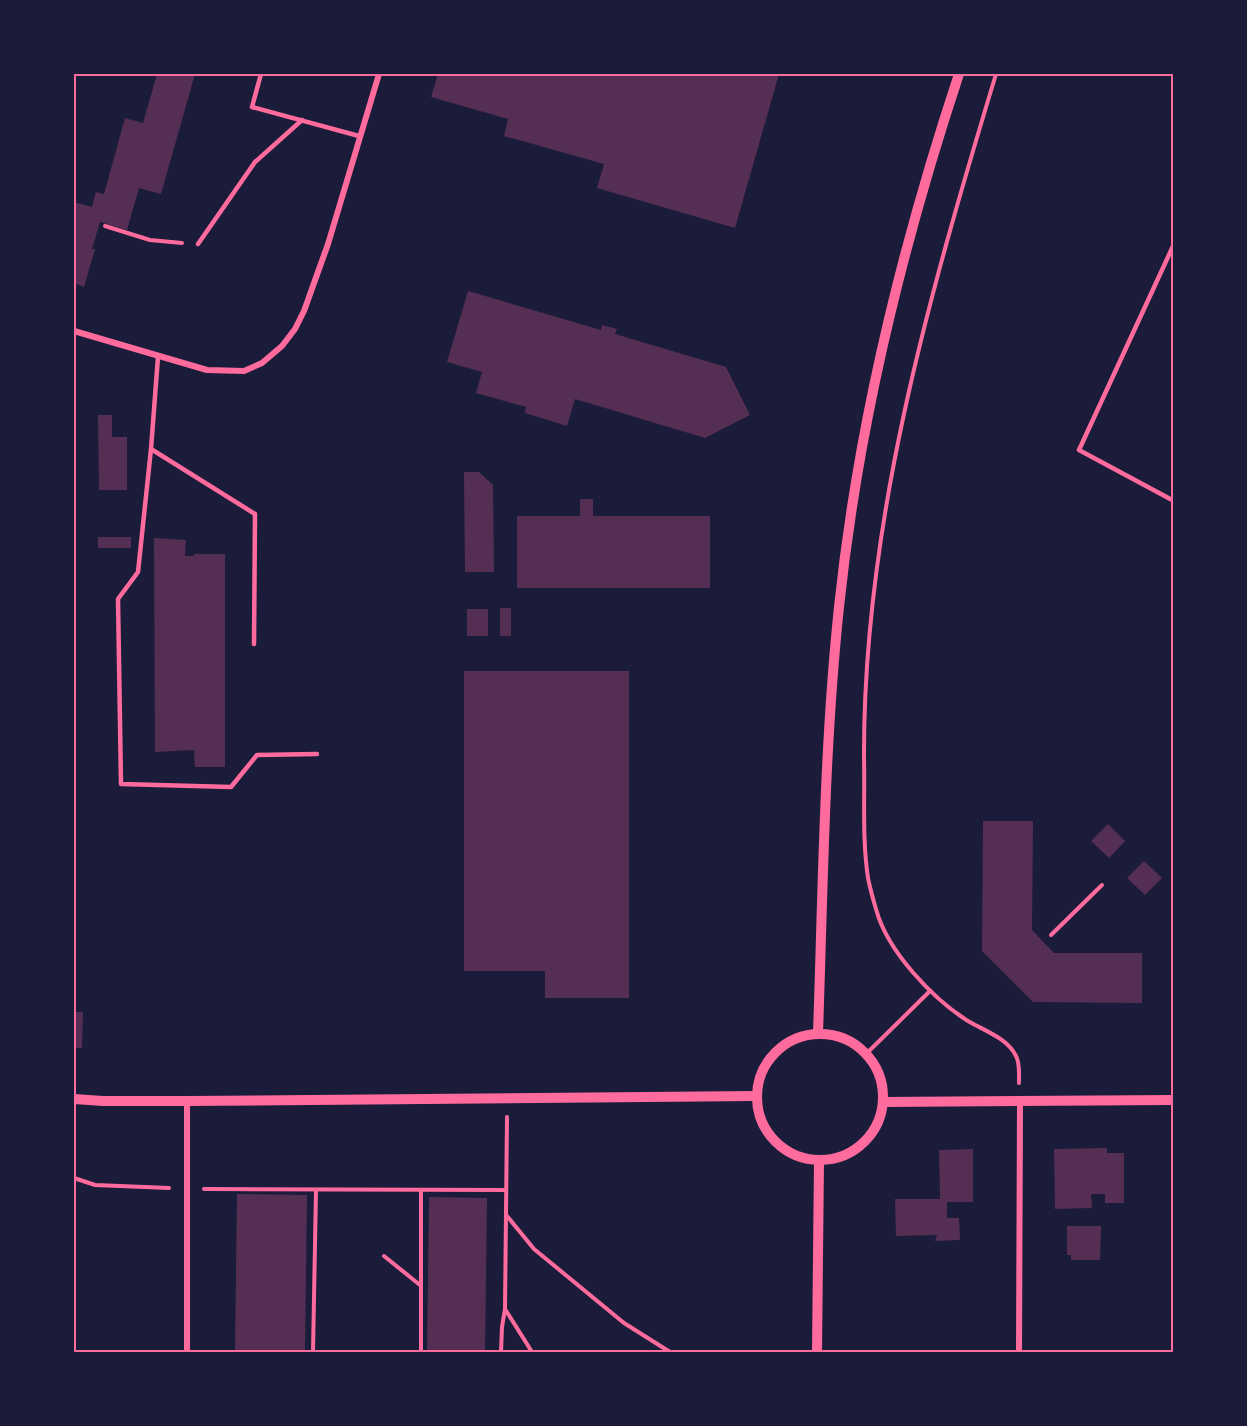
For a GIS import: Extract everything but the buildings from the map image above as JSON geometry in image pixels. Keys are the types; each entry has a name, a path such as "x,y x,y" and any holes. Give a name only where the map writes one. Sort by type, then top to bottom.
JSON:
{"street":[{"path":"74,331 207,370 244,370 262,363 282,346 295,329 304,311 328,244 379,74"},
{"path":"818,1033 829,730 838,608 855,486 878,369 907,249 959,74"},
{"path":"818,1033 844,1038 867,1053 880,1076 884,1102 877,1125 862,1144 842,1157 819,1161 795,1156 774,1142 760,1121 756,1096 760,1072 774,1052 794,1038 818,1033"},
{"path":"74,1099 187,1101 756,1096"},
{"path":"884,1102 1173,1100"},
{"path":"187,1101 187,1353"},
{"path":"1019,1353 1020,1101"},
{"path":"817,1353 819,1161"}],"lane":[{"path":"261,74 252,107 359,136"},
{"path":"198,244 255,162 302,120"},
{"path":"1173,244 1079,450 1173,501"},
{"path":"158,357 138,572 118,599 121,784 231,787 257,754 317,754"},
{"path":"151,449 255,514 254,644"}],"path":[{"path":"996,74 951,222 900,429 883,520 864,713 864,833 868,878 878,915 894,948 930,991 966,1020 1008,1043 1018,1058 1020,1101"},
{"path":"105,226 150,240 198,244"},
{"path":"1051,935 1102,885"},
{"path":"867,1053 930,991"},
{"path":"501,1353 505,1309 507,1099"},
{"path":"74,1178 95,1185 188,1189 506,1190"},
{"path":"313,1353 316,1190"},
{"path":"421,1190 421,1353"},
{"path":"506,1215 534,1249 624,1323 670,1353"},
{"path":"384,1256 421,1285"},
{"path":"505,1309 532,1353"}]}
